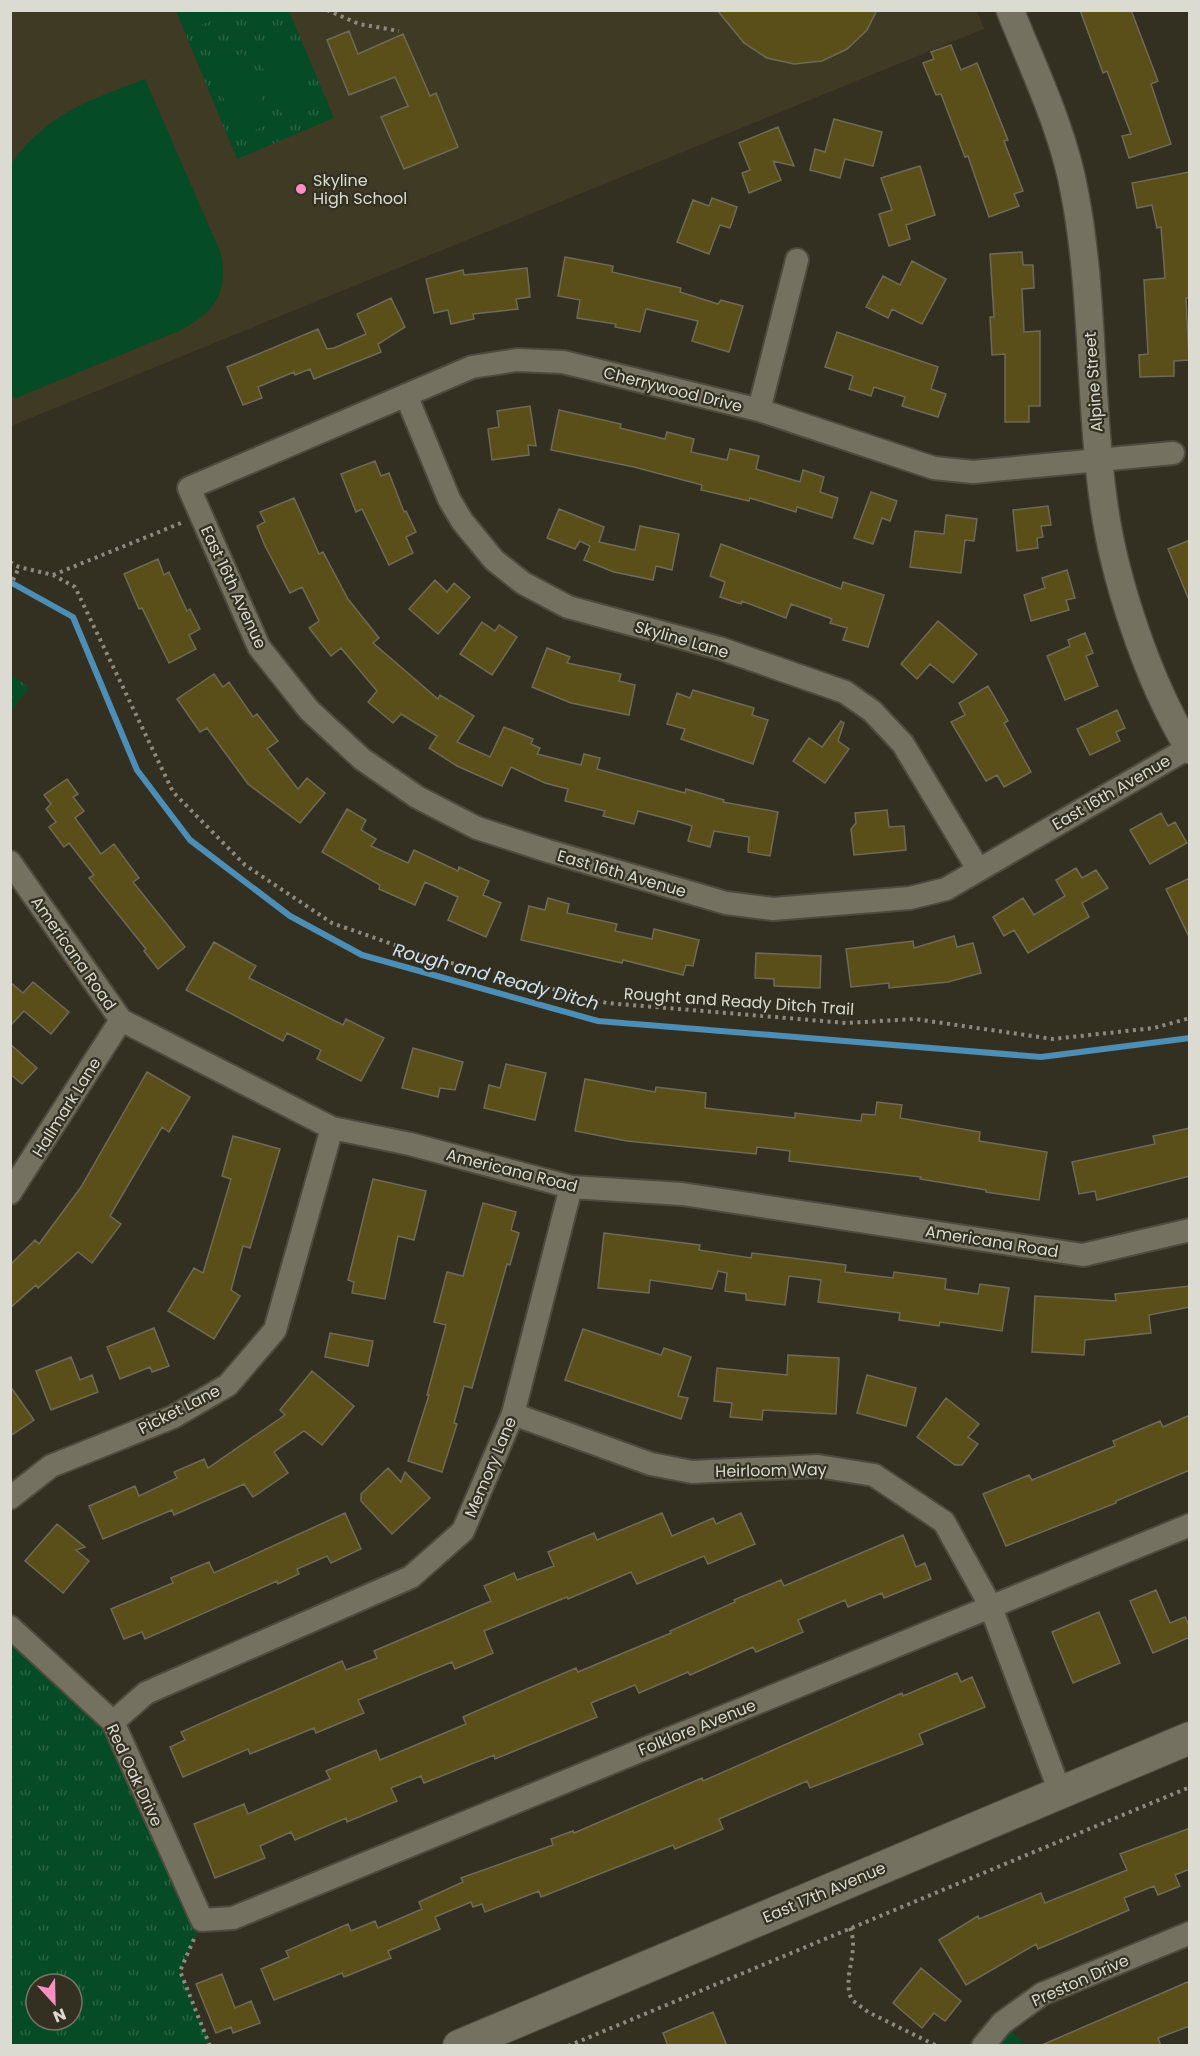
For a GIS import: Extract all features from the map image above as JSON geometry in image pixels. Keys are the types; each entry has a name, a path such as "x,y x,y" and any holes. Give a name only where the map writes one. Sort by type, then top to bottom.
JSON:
{"main road":[{"name":"East 17th Avenue","path":"459,2046 1190,1738"}],"street":[{"name":"Alpine Street","path":"1010,10 1059,135 1075,193 1084,252 1103,500 1122,583 1144,653 1189,748"},
{"path":"759,410 797,260"},
{"name":"Cherrywood Drive","path":"189,488 472,367 517,360 563,362 759,410 934,468 973,472 1173,453"},
{"name":"Skyline Lane","path":"406,395 449,499 462,521 494,560 523,583 568,607 718,648 845,692 872,711 903,744 978,869"},
{"name":"East 16th Avenue","path":"189,488 259,647 309,710 362,759 417,797 477,828 726,903 774,909 910,898 946,889 1189,748"},
{"name":"Americana Road","path":"10,862 121,1020 332,1128 410,1144 571,1186 682,1194 1083,1255 1190,1230"},
{"name":"Hallmark Lane","path":"10,1193 121,1020"},
{"name":"Picket Lane","path":"10,1498 51,1466 172,1417 228,1385 275,1330 332,1128"},
{"name":"Memory Lane","path":"113,1722 146,1693 411,1577 463,1531 513,1414 571,1186"},
{"name":"Heirloom Way","path":"513,1414 651,1464 692,1472 818,1466 874,1475 944,1522 990,1605 1060,1792"},
{"name":"Folklore Avenue","path":"199,1928 233,1918 990,1605 1190,1525"},
{"name":"Red Oak Drive","path":"10,1628 113,1722 199,1928"},
{"name":"Preston Drive","path":"983,2046 1002,2023 1042,1994 1190,1933"}],"path":[{"path":"327,10 359,24 399,31"},
{"path":"54,575 182,523"},
{"name":"Rought and Ready Ditch Trail","path":"10,562 19,567 54,575 75,587 173,792 245,865 332,923 432,958 607,1003 846,1023 915,1019 1053,1039 1154,1028 1190,1018"},
{"path":"10,587 19,567"},
{"path":"568,2046 1190,1787"},
{"path":"199,1928 180,1971 210,2046"},
{"path":"850,1928 855,1944 849,1986 852,2000 868,2012 937,2046"}],"shaded area":[{"name":"Skyline High School","path":"11,11 977,11 984,29 11,426"}],"green space":[{"path":"176,11 289,11 334,118 237,159"},
{"path":"187,11 225,11 227,14 194,28"},
{"path":"287,35 317,105 284,118 255,49"},
{"path":"243,53 272,123 240,136 210,67"},
{"path":"145,79 221,254 223,280 221,290 216,300 202,316 181,330 14,399 10,391 11,164 25,146 55,120 105,94"},
{"path":"11,674 29,688 11,712"},
{"path":"10,1627 113,1722 202,1920 180,1971 210,2045 11,2045"},
{"path":"1002,2023 1026,2045 1002,2045 990,2036"}],"building":[{"path":"717,10 877,10 867,30 847,49 822,61 794,64 767,58 744,43"},
{"path":"1080,10 1131,10 1158,81 1151,84 1171,144 1129,158 1122,136 1131,134 1107,71 1103,73"},
{"path":"349,31 358,54 403,34 430,96 436,93 458,147 404,169 381,117 408,106 395,77 349,95 327,40"},
{"path":"951,45 961,70 977,63 1008,140 1004,141 1023,191 1014,194 1019,206 989,217 968,156 965,157 941,94 936,95 923,63 934,59 931,52"},
{"path":"834,119 882,132 873,166 845,159 840,178 810,170 815,149 825,152"},
{"path":"778,127 794,166 773,161 781,180 749,193 742,173 750,170 739,143"},
{"path":"920,166 935,215 906,225 910,239 889,246 879,214 892,210 881,178"},
{"path":"1190,172 1190,298 1186,298 1189,360 1174,361 1174,376 1140,377 1139,355 1148,354 1144,280 1165,278 1161,227 1157,228 1152,205 1137,208 1132,183"},
{"path":"712,198 737,207 730,228 720,225 709,254 677,242 693,200 709,206"},
{"path":"1022,252 1023,265 1033,265 1034,288 1022,289 1024,332 1040,331 1040,406 1029,406 1029,422 1005,422 1005,354 992,355 990,317 994,317 990,254"},
{"path":"565,257 613,266 612,272 681,288 680,292 718,304 721,300 743,306 729,352 692,341 698,321 646,309 640,332 615,327 616,324 577,318 580,300 558,296"},
{"path":"912,261 946,279 922,324 892,309 888,318 866,307 883,276 900,285"},
{"path":"527,268 530,297 516,299 518,309 473,314 474,319 451,324 448,310 434,313 426,279 463,270 464,275"},
{"path":"391,298 405,327 378,344 381,352 314,379 310,369 295,375 294,372 258,387 262,398 243,405 227,367 318,329 327,349 334,348 366,334 357,314"},
{"path":"837,332 938,367 931,389 946,394 938,417 902,406 905,397 874,387 871,396 849,389 853,376 825,367"},
{"path":"530,406 536,446 528,445 529,455 492,460 488,429 499,427 497,411"},
{"path":"559,410 621,424 620,428 665,439 667,432 694,439 691,452 727,460 730,449 759,456 756,469 800,482 803,470 824,477 820,492 838,498 832,518 797,507 796,512 750,498 749,501 701,490 702,485 634,467 551,450"},
{"path":"375,461 381,476 389,473 404,512 406,511 416,532 406,537 413,553 389,565 362,509 356,512 341,474"},
{"path":"871,492 897,501 890,521 882,518 873,544 854,538"},
{"path":"294,498 319,554 323,552 348,599 379,638 373,643 438,699 440,695 474,716 457,742 490,757 504,727 533,739 531,744 540,748 537,754 581,765 584,754 600,758 597,769 685,793 686,789 724,800 723,802 778,812 770,856 748,852 749,837 714,831 710,847 688,841 692,826 676,821 638,811 634,824 603,816 605,811 565,801 568,789 545,783 511,767 502,786 457,766 429,748 437,736 401,714 393,723 368,702 377,691 341,648 331,656 309,628 319,621 302,587 290,593 265,546 257,526 265,522 260,512"},
{"path":"1048,506 1051,525 1041,526 1043,537 1037,538 1038,548 1017,551 1013,510"},
{"path":"559,509 604,527 599,542 635,550 640,526 679,534 672,570 656,566 653,580 614,572 584,560 590,546 580,541 575,549 547,538"},
{"path":"946,515 977,519 974,541 965,540 961,573 910,567 915,531 944,534"},
{"path":"1190,540 1190,600 1189,600 1168,549"},
{"path":"721,544 841,589 843,582 884,595 868,647 843,640 847,628 830,623 832,619 791,604 786,618 742,601 741,604 720,597 725,582 710,576"},
{"path":"158,559 164,575 169,572 187,611 190,609 200,629 189,635 196,649 169,663 142,608 139,609 124,574"},
{"path":"1067,570 1075,598 1066,600 1069,610 1031,621 1024,595 1045,588 1042,578"},
{"path":"435,580 447,592 454,583 470,597 438,634 409,609"},
{"path":"938,621 977,654 953,683 930,664 917,679 901,664"},
{"path":"482,622 495,631 499,625 517,637 492,675 460,654"},
{"path":"1085,633 1093,653 1086,656 1098,686 1065,700 1047,656 1070,646 1068,640"},
{"path":"547,648 570,657 567,663 621,674 619,681 635,685 629,715 571,703 532,687"},
{"path":"214,674 223,687 229,682 253,717 257,714 278,741 267,749 298,789 307,778 325,793 300,823 248,784 207,728 200,732 177,699"},
{"path":"988,686 1008,721 1004,723 1031,772 1004,787 997,775 986,781 951,722 965,715 959,703"},
{"path":"693,690 754,708 752,715 768,720 753,764 681,739 685,729 667,724 677,693 690,698"},
{"path":"1117,710 1125,728 1116,732 1120,741 1090,755 1077,729"},
{"path":"841,721 844,723 838,741 849,749 825,783 793,761 809,738 822,747"},
{"path":"67,779 78,794 73,797 84,811 75,818 101,854 114,844 139,878 133,882 185,947 158,969 144,951 146,949 89,878 94,875 69,843 64,847 49,827 56,822 46,809 51,804 44,795"},
{"path":"347,809 366,820 361,830 376,839 371,846 408,863 414,850 458,871 459,867 489,881 483,895 501,903 486,937 448,920 458,897 425,882 415,905 379,889 380,885 322,852"},
{"path":"887,810 889,827 904,826 906,850 854,855 851,829 856,823 855,813"},
{"path":"1161,813 1168,826 1175,822 1187,843 1150,864 1130,830"},
{"path":"1076,868 1082,878 1096,870 1108,888 1082,903 1089,917 1028,953 1014,930 1004,936 993,917 1023,898 1034,915 1065,896 1056,880"},
{"path":"1190,878 1190,939 1166,889"},
{"path":"548,898 569,904 567,913 617,924 615,931 652,939 654,929 699,940 693,966 686,965 683,975 623,960 622,963 521,940 529,906 545,910"},
{"path":"954,936 957,947 973,943 981,973 948,982 889,988 889,983 851,987 846,949 913,941 914,948"},
{"path":"214,942 256,966 249,978 343,1025 346,1019 384,1038 361,1081 317,1059 321,1050 287,1033 283,1041 186,990"},
{"path":"756,953 821,956 820,988 774,986 774,979 755,978"},
{"path":"10,982 23,993 33,982 69,1012 51,1034 24,1011 10,1026"},
{"path":"10,1044 37,1068 22,1084 10,1074"},
{"path":"413,1048 463,1062 455,1090 440,1088 438,1097 402,1088"},
{"path":"506,1064 546,1073 535,1120 484,1108 489,1085 500,1088"},
{"path":"147,1072 190,1097 169,1132 162,1127 110,1216 121,1224 92,1263 78,1252 38,1288 36,1285 10,1308 10,1265 35,1240 39,1244 81,1187"},
{"path":"585,1079 655,1092 656,1087 706,1093 705,1108 795,1118 795,1113 861,1121 862,1114 875,1115 877,1102 902,1105 900,1118 980,1132 979,1141 1047,1152 1039,1200 986,1192 986,1190 920,1179 921,1177 789,1161 790,1151 757,1147 756,1154 627,1141 575,1131"},
{"path":"1190,1128 1190,1176 1097,1200 1095,1191 1079,1194 1072,1162 1155,1144 1153,1136"},
{"path":"233,1136 280,1149 250,1248 243,1246 231,1290 240,1296 214,1339 168,1311 194,1268 203,1273 231,1179 222,1176"},
{"path":"373,1179 426,1191 414,1240 398,1236 385,1299 352,1293 354,1282 348,1280"},
{"path":"483,1203 516,1212 511,1230 519,1233 510,1265 507,1264 472,1388 464,1386 454,1423 457,1424 442,1472 408,1461 429,1395 427,1395 446,1325 434,1322 447,1272 463,1276"},
{"path":"604,1233 700,1245 699,1250 751,1258 752,1253 846,1265 845,1272 893,1278 894,1272 946,1279 945,1289 978,1294 980,1284 1009,1288 1002,1331 940,1322 939,1326 899,1320 900,1313 818,1302 821,1280 789,1276 785,1305 746,1300 746,1294 725,1291 727,1273 718,1271 712,1289 650,1280 649,1293 598,1288"},
{"path":"1190,1286 1190,1307 1149,1315 1151,1333 1085,1340 1084,1355 1032,1352 1035,1296 1116,1301 1115,1294"},
{"path":"154,1328 169,1366 152,1372 150,1367 120,1379 107,1347"},
{"path":"583,1329 661,1355 664,1348 691,1357 678,1396 688,1398 681,1419 565,1380"},
{"path":"330,1333 373,1341 368,1366 325,1357"},
{"path":"788,1355 839,1358 836,1414 763,1410 762,1420 730,1417 732,1403 714,1401 717,1368 787,1375"},
{"path":"71,1357 80,1380 92,1375 98,1392 51,1410 36,1371"},
{"path":"312,1371 354,1406 322,1445 304,1431 274,1452 288,1473 253,1497 244,1484 174,1515 172,1510 103,1539 89,1506 135,1486 139,1496 177,1478 174,1472 204,1459 208,1468 285,1415 280,1410"},
{"path":"867,1375 916,1388 906,1426 857,1413"},
{"path":"10,1386 34,1420 10,1436"},
{"path":"946,1398 979,1424 968,1437 978,1444 962,1465 955,1465 917,1437"},
{"path":"1190,1415 1190,1470 1116,1501 1116,1503 1006,1546 983,1494 1029,1475 1032,1480 1115,1446 1113,1441 1160,1421 1163,1427"},
{"path":"388,1468 401,1482 405,1472 430,1498 392,1534 361,1501 361,1494"},
{"path":"345,1513 361,1549 331,1563 327,1556 297,1569 299,1574 278,1584 277,1581 145,1639 142,1632 124,1639 111,1609 173,1583 171,1578 209,1562 214,1573"},
{"path":"662,1513 672,1536 713,1518 716,1524 741,1513 755,1544 708,1564 704,1556 637,1584 631,1572 568,1599 567,1597 484,1631 493,1653 455,1669 452,1662 358,1700 364,1713 316,1733 314,1728 250,1754 248,1749 183,1777 170,1747 185,1740 181,1732 342,1661 346,1670 377,1658 374,1651 491,1601 484,1586 514,1573 517,1580 554,1566 548,1552 594,1533 597,1540"},
{"path":"57,1524 85,1547 76,1550 89,1561 63,1593 25,1561"},
{"path":"903,1535 916,1567 925,1563 931,1579 884,1598 882,1593 848,1607 845,1600 798,1620 803,1632 756,1652 753,1647 690,1675 688,1672 639,1693 635,1685 591,1703 597,1717 495,1759 494,1755 424,1783 421,1776 391,1788 397,1801 347,1822 346,1818 295,1840 291,1832 260,1846 265,1858 215,1878 194,1824 244,1804 248,1814 330,1779 326,1771 376,1750 380,1760 466,1724 463,1717 522,1691 576,1668 578,1672 671,1633 670,1631 735,1602 734,1600 781,1580 784,1586"},
{"path":"1156,1590 1170,1623 1185,1617 1190,1627 1190,1637 1153,1653 1130,1601"},
{"path":"1099,1612 1120,1663 1073,1683 1052,1632"},
{"path":"957,1673 961,1682 972,1677 985,1707 919,1734 923,1744 810,1788 807,1781 719,1819 723,1829 675,1849 673,1845 541,1897 539,1891 485,1912 482,1904 473,1907 471,1902 435,1917 440,1929 388,1951 391,1958 344,1977 342,1973 274,2000 261,1969 289,1957 286,1951 348,1924 351,1931 375,1921 378,1928 422,1909 419,1902 463,1882 461,1878 553,1845 551,1839 573,1831 574,1833 702,1778 703,1781 902,1693 903,1696"},
{"path":"1190,1828 1190,1869 1175,1875 1180,1886 1158,1895 1154,1886 1124,1898 1129,1910 1038,1949 1036,1944 966,1985 939,1940 978,1916 979,1919 1041,1893 1045,1903 1127,1870 1120,1854"},
{"path":"921,1968 961,2001 945,2021 934,2013 922,2028 893,2003"},
{"path":"222,1974 235,2008 251,2001 260,2023 233,2033 231,2027 216,2033 196,1984"},
{"path":"1190,1981 1190,2026 1158,2038 1161,2046 1042,2045"},
{"path":"713,2012 727,2046 668,2046 663,2033"}],"waterway":[{"name":"Rough and Ready Ditch","path":"10,582 73,617 137,770 190,840 290,916 362,955 598,1021 1041,1057 1190,1038"}],"place":[{"name":"Skyline High School","path":"301,189"}]}
